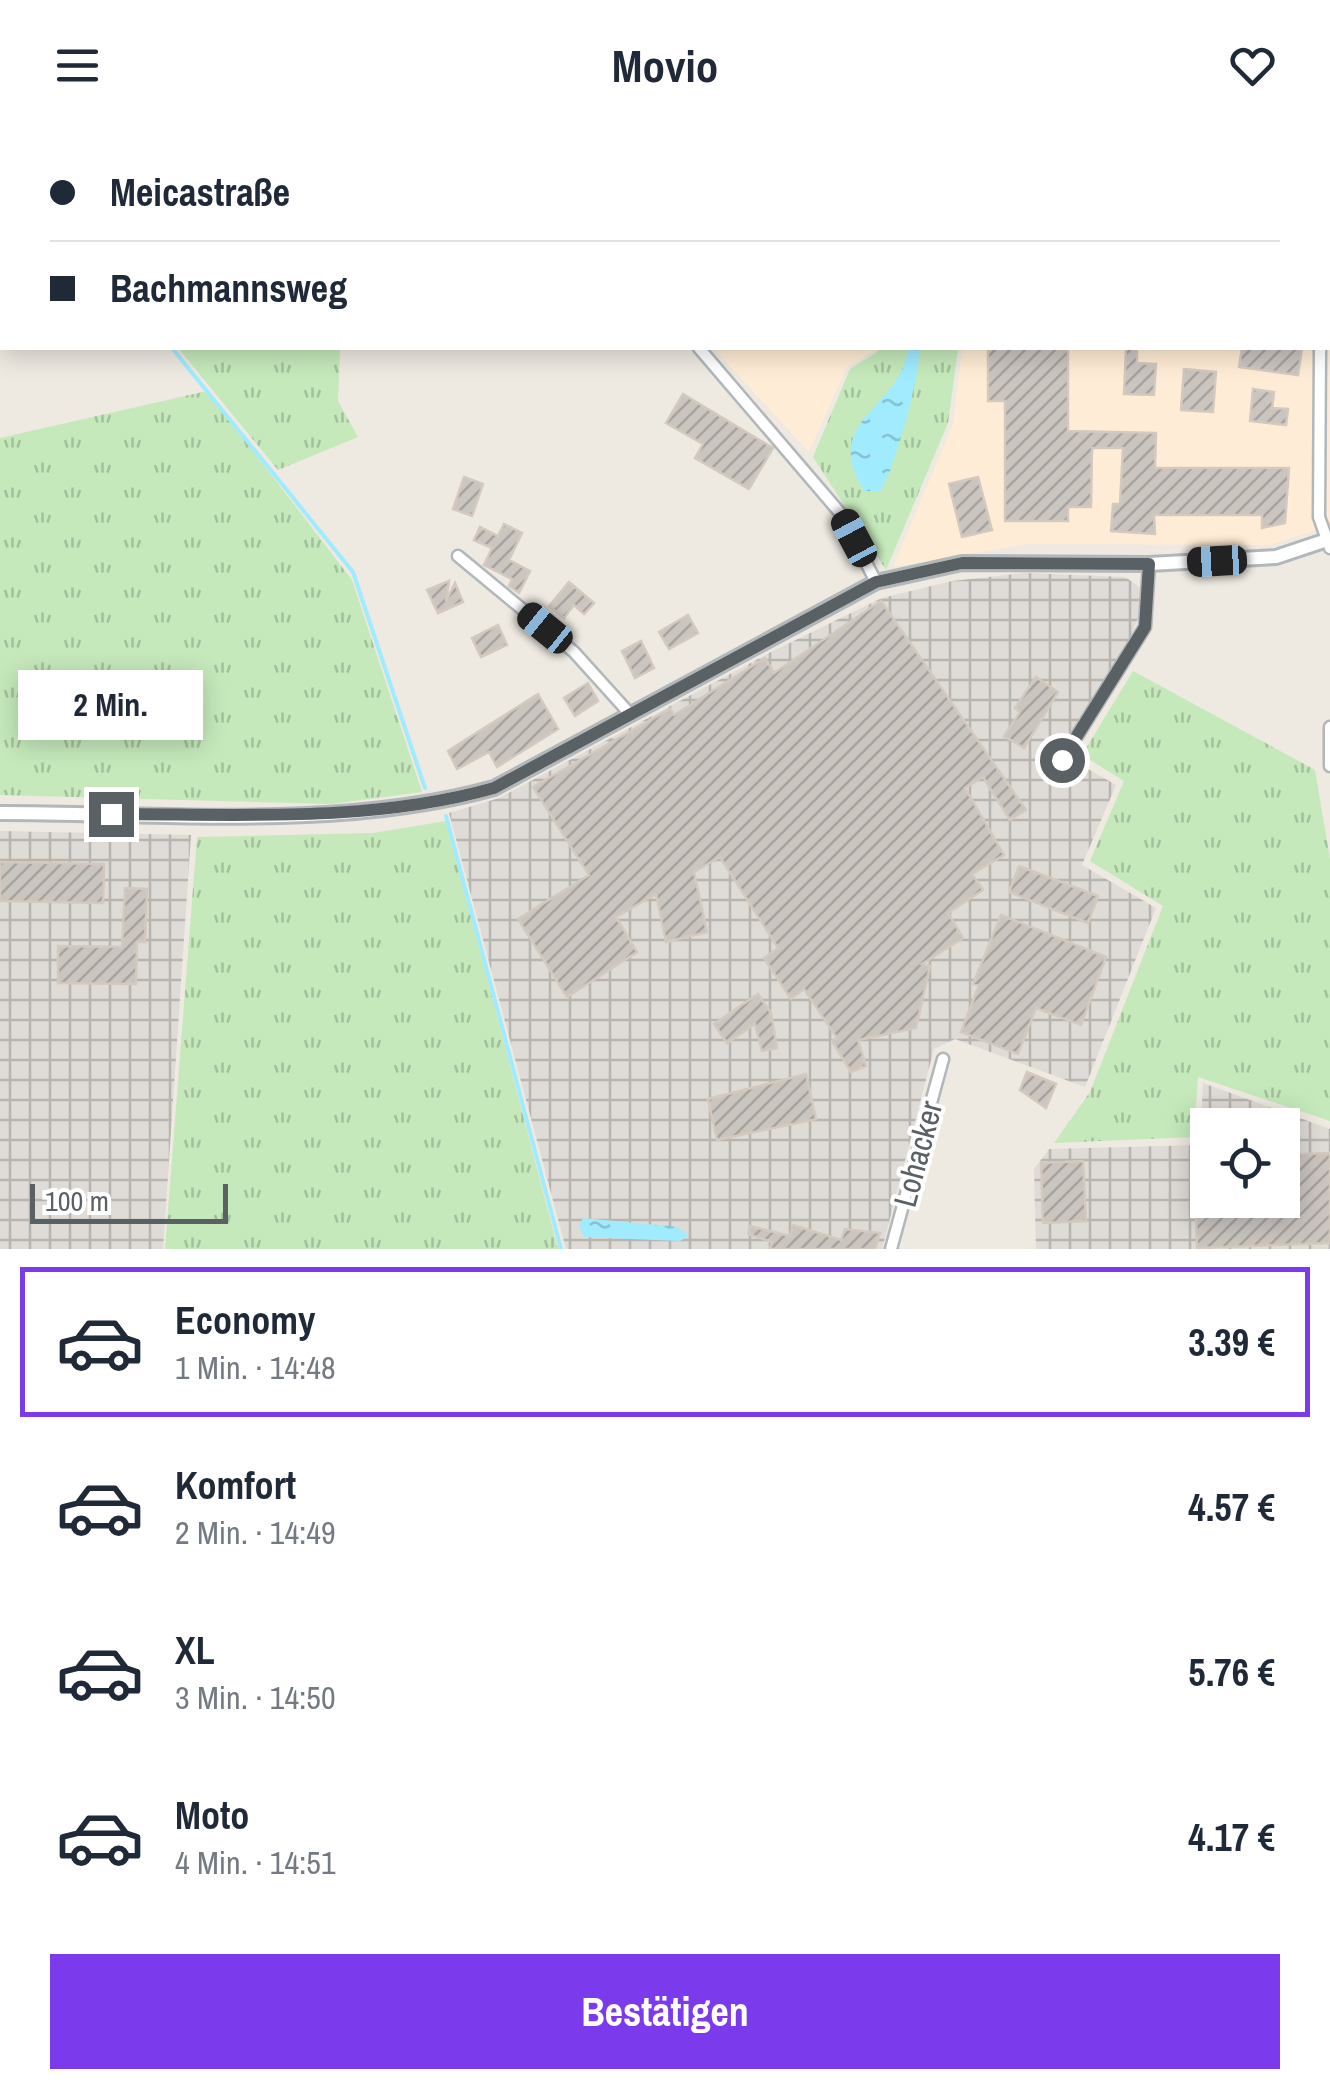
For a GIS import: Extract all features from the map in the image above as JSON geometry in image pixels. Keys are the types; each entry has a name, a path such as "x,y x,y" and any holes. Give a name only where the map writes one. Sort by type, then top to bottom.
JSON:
{"street":[{"path":"701,350 841,514 876,582"},
{"path":"0,813 332,814 433,804 494,788 876,582 962,563 1149,564 1276,556 1329,542 1319,517 1320,350"},
{"path":"458,556 574,652 630,714"},
{"path":"1062,760 1145,627 1149,564"},
{"path":"1330,726 1330,766"},
{"name":"Lohacker","path":"892,1249 943,1058"}],"shaded area":[{"path":"715,350 875,350 847,367 809,452"},
{"path":"962,350 1329,350 1330,525 1271,545 1029,544 893,567 953,424"},
{"path":"1025,573 1125,577 1141,588 1141,611 1124,653 1062,754 1116,785 1082,865 1156,908 1085,1087 955,1039 934,1049 882,1249 566,1249 449,813 499,798 769,653 882,598 952,581"},
{"path":"0,831 191,835 163,1249 0,1249"},
{"path":"1203,1083 1272,1108 1202,1108"},
{"path":"1300,1118 1330,1129 1330,1249 1036,1249 1034,1169 1049,1149 1190,1145 1190,1218 1300,1218"}],"green space":[{"path":"180,350 340,350 338,401 358,437 278,470"},
{"path":"880,350 958,350 948,423 886,570 813,457 850,369"},
{"path":"207,391 352,580 422,792 330,804 0,795 0,438"},
{"path":"1133,671 1315,770 1330,859 1330,1121 1198,1077 1196,1108 1190,1108 1190,1137 1054,1143 1090,1092 1163,906 1090,861 1124,781 1082,755"},
{"path":"446,821 558,1249 165,1249 197,837 373,833"}],"water":[{"path":"908,350 918,350 912,397 892,466 880,491 864,491 853,467 851,447 856,431 902,370"},
{"path":"583,1218 678,1227 689,1236 680,1241 584,1237 579,1226"}],"building":[{"path":"988,350 1068,350 1068,431 1156,433 1155,468 1289,468 1285,523 1262,528 1262,515 1154,515 1155,534 1111,531 1113,504 1120,504 1123,448 1092,448 1091,507 1068,507 1068,521 1005,521 1005,401 988,401"},
{"path":"1126,350 1137,350 1137,363 1156,364 1154,395 1124,394"},
{"path":"1242,350 1302,350 1298,375 1239,367"},
{"path":"1184,369 1216,372 1213,412 1181,410"},
{"path":"1253,389 1274,392 1272,408 1288,409 1286,425 1250,421"},
{"path":"683,394 773,448 749,489 695,458 703,444 666,423"},
{"path":"464,477 483,484 472,516 453,509"},
{"path":"978,477 992,530 962,537 949,484"},
{"path":"504,524 522,533 509,560 530,571 519,593 509,586 512,579 484,565 492,548 474,540 480,527 498,536"},
{"path":"449,581 446,601 455,583 463,602 438,613 427,590"},
{"path":"569,582 594,603 584,614 574,605 564,618 549,606"},
{"path":"881,601 1026,810 1010,820 983,777 965,788 1004,855 972,874 983,890 948,913 963,938 922,964 930,966 916,1028 858,1040 866,1066 851,1072 832,1041 837,1038 804,989 791,999 764,958 778,948 720,857 694,872 707,932 666,942 656,894 616,917 637,952 567,997 518,919 589,875 533,787 670,709 674,715 765,658 774,673"},
{"path":"688,615 698,633 669,649 659,632"},
{"path":"498,625 507,645 481,657 472,638"},
{"path":"641,641 654,668 635,678 622,651"},
{"path":"1036,677 1058,692 1024,748 1004,736 1020,712 1015,708"},
{"path":"588,683 598,701 575,716 564,698"},
{"path":"538,694 558,729 497,767 489,752 457,769 448,751"},
{"path":"0,862 104,864 103,903 0,901"},
{"path":"1019,866 1098,896 1088,923 1009,892"},
{"path":"125,888 147,889 145,942 137,942 136,984 58,983 58,946 122,947"},
{"path":"1001,915 1106,957 1081,1025 1036,1008 1018,1054 961,1032 979,985 973,984"},
{"path":"758,994 771,1013 777,1048 762,1051 755,1024 727,1043 714,1024"},
{"path":"1027,1072 1056,1084 1046,1108 1020,1090"},
{"path":"806,1074 816,1119 717,1140 708,1099"},
{"path":"1330,1153 1330,1243 1197,1248 1196,1218 1300,1218 1300,1154"},
{"path":"1083,1161 1086,1221 1043,1223 1041,1163"},
{"path":"793,1225 841,1240 845,1229 880,1233 875,1249 770,1249 772,1242 748,1234 750,1226 790,1236"}],"waterway":[{"path":"174,350 353,572 425,788"},
{"path":"446,816 561,1249"}],"route":[{"path":"111,814 332,814 433,804 494,788 876,582 962,563 1149,564 1145,627 1132,654 1062,760"}]}
